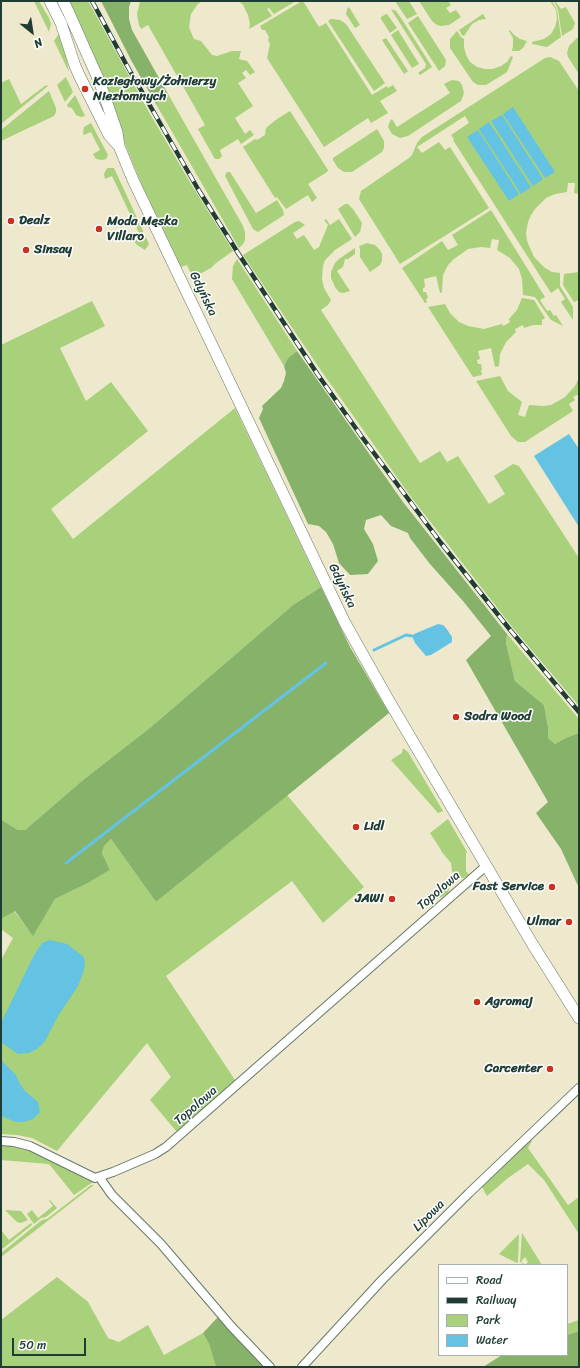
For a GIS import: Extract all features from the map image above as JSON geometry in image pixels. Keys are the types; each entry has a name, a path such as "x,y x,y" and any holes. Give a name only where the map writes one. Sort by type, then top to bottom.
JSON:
{"main road":[{"name":"Gdyńska","path":"50,1 61,23 75,66 83,83 109,134 119,146 139,194 344,623 486,866 553,978 579,1018"},
{"name":"Gdyńska","path":"63,1 100,83 118,132 119,146"}],"street":[{"name":"Topolowa","path":"101,1177 166,1148 486,866"},
{"name":"Lipowa","path":"302,1367 382,1280 469,1193 579,1088"},
{"path":"1,1141 14,1142 30,1146 95,1178 101,1177 102,1181 112,1195 161,1244 231,1326 270,1367"}],"green space":[{"path":"34,1 39,1 49,18 51,24 49,32"},
{"path":"69,1 88,1 150,114 191,184 233,251 211,268 194,277 192,276 187,265 181,267 141,183 126,146 98,67"},
{"path":"101,1 131,1 129,7 129,19 132,30 168,94 156,104 131,60"},
{"path":"140,1 202,1 197,5 191,14 189,27 194,39 201,41 212,55 217,56 232,51 241,51 239,59 247,61 255,72 250,75 246,70 242,73 246,78 238,83 253,106 235,118 245,134 250,130 254,135 241,144 238,139 220,150 222,156 219,159 215,159 198,129 205,125 148,25 141,29 139,25 137,14"},
{"path":"239,1 296,1 274,14 269,8 267,9 272,16 249,29 250,24 248,15 243,5"},
{"path":"302,1 319,27 326,23 372,95 387,86 388,88 393,85 397,91 380,101 388,113 371,123 368,118 324,147 267,58 270,44 268,40 269,37 265,30 262,30 260,26"},
{"path":"395,1 409,1 417,14 407,19"},
{"path":"419,1 448,1 451,5 446,8 450,13 456,10 461,17 449,25 437,25 432,21"},
{"path":"550,1 552,1 557,10 561,37 547,47 532,44 532,42 544,39 551,34 555,27 557,19 556,10"},
{"path":"554,1 561,9 566,7 575,23 573,29 562,36 558,10"},
{"path":"349,7 360,25 355,28 346,14"},
{"path":"391,9 396,11 432,67 420,75 418,73 425,68 426,64"},
{"path":"386,14 397,28 390,33 381,19 381,17"},
{"path":"483,14 486,19 479,20 472,24 464,36 462,35 459,30"},
{"path":"418,16 446,60 445,66 439,71 408,23"},
{"path":"331,19 340,20 346,24 385,83 374,91 328,21"},
{"path":"398,30 419,64 412,68 391,35"},
{"path":"510,30 520,39 527,41 523,48 519,51 512,51 513,38 509,31"},
{"path":"457,31 464,39 466,55 470,62 477,67 493,69 507,62 511,56 513,57 507,72 486,85 478,85 473,82 450,48 450,39"},
{"path":"60,32 62,33 69,72 54,41"},
{"path":"386,38 408,71 404,74 382,40"},
{"path":"577,38 579,38 579,74 567,53 569,46"},
{"path":"550,57 559,61 579,91 579,194 574,193 575,183 568,183 567,192 555,194 546,198 531,215 526,233 527,241 534,257 545,268 552,272 560,273 560,286 573,307 573,320 561,302 565,299 558,288 551,293 453,140 454,139 451,135 469,123 465,116 417,147 422,153 439,142 445,150 450,147 489,208 400,264 359,199 361,191 409,158 422,137 545,58"},
{"path":"66,77 73,92 65,102 57,85"},
{"path":"9,79 21,104 46,85 48,86 1,124 1,83"},
{"path":"452,80 459,81 462,85 464,93 461,101 408,136 400,138 392,134 388,127 392,119 397,127 450,93 444,84"},
{"path":"49,91 56,108 54,116 1,141 1,130"},
{"path":"168,94 243,226 245,240 239,248 156,104"},
{"path":"75,95 85,116 81,117 76,115 72,108 68,107 67,105"},
{"path":"290,111 328,170 308,184 317,198 312,202 308,195 286,209 277,197 275,198 243,147 255,139 257,140 265,135 266,128"},
{"path":"91,123 108,155 106,159 96,159 93,154 100,150 91,132 84,135 83,133 84,127"},
{"path":"377,129 384,141 384,148 382,152 352,172 344,172 338,168 333,158"},
{"path":"107,168 114,168 149,244 145,250 134,241 141,237 112,176 105,179 104,174"},
{"path":"227,172 230,172 256,213 277,200 283,210 284,215 258,232 253,229 225,176"},
{"path":"345,204 348,204 353,209 362,223 360,232 355,237 338,209"},
{"path":"491,210 545,297 540,300 547,311 550,310 554,316 556,315 563,326 551,320 535,297 523,295 522,279 519,269 510,258 497,250 499,240 492,239 490,248 481,247 468,249 454,259 448,265 443,275 442,292 440,293 436,276 424,279 425,287 423,288 423,292 426,292 428,298 426,299 427,303 425,303 402,268 442,241 448,250 458,245 452,235"},
{"path":"326,219 330,225 339,219 352,239 335,250 325,260 322,279 324,288 331,300 328,305 321,310 420,463 440,451 447,462 458,456 489,504 505,494 494,476 513,464 519,466 579,558 579,706 513,628 411,497 322,372 243,255 295,222 299,221 305,225 293,233 297,239 304,235 314,250 319,247 328,225 324,220"},
{"path":"367,243 375,245 382,254 382,261 380,265 370,272 360,257 359,246"},
{"path":"355,248 355,254 348,259 345,259 343,267 337,271 350,291 343,293 339,292 331,278 331,272 335,263 339,259"},
{"path":"237,259 297,351 288,358 284,366 232,279 233,266"},
{"path":"579,272 579,300 574,302 563,285 564,274"},
{"path":"522,298 534,300 545,318 542,320 542,325 533,325 524,328 523,325 515,329 516,332 506,342 500,354 499,366 495,367 491,348 478,351 480,359 477,360 478,364 481,364 482,375 473,377 428,307 445,304 450,313 459,322 468,326 484,329 502,324 503,326 510,322 509,319 517,310"},
{"path":"92,301 105,326 60,348 86,401 111,382 148,431 51,509 73,539 235,408 321,587 293,605 151,727 83,780 25,830 18,830 2,820 1,817 1,345"},
{"path":"297,351 403,502 507,634 506,643 515,681 544,705 548,727 548,738 555,744 579,733 579,888 561,849 536,813 548,802 466,660 491,636 463,601 430,564 410,538 408,533 391,526 381,515 366,520 364,529 373,544 378,561 368,574 350,575 339,563 333,544 326,532 319,526 308,524 259,418 263,409 262,406 281,388 286,373 284,366 288,358"},
{"path":"500,376 508,391 522,402 518,415 525,417 529,405 551,405 565,397 575,386 579,378 579,394 573,397 575,400 569,404 573,411 525,442 518,442 511,436 476,381"},
{"path":"321,587 350,647 389,713 156,902 111,839 104,846 102,853 110,870 88,883 55,899 33,936 15,911 1,919 1,817 2,820 18,830 25,830 83,780 151,727 293,605"},
{"path":"507,634 579,719 579,733 555,744 548,738 548,727 544,705 515,681 506,643"},
{"path":"403,748 408,752 443,811 438,813 391,760 402,753"},
{"path":"287,795 364,887 323,923 292,881 166,976 235,1080 177,1132 150,1100 171,1077 147,1043 57,1151 32,1138 1,1134 1,960 13,938 1,929 1,919 14,911 33,935 55,899 88,883 110,870 102,853 104,846 111,839 156,902"},
{"path":"448,819 467,852 466,871 469,875 463,878 455,877 452,871 451,863 441,851 430,833"},
{"path":"444,882 449,883 450,886 448,893 440,898 433,896 432,892"},
{"path":"530,1140 532,1141 528,1148 568,1205 579,1197 579,1234 544,1180 528,1164 508,1178 487,1196 482,1187"},
{"path":"1,1145 22,1147 93,1182 74,1195 49,1164 1,1160"},
{"path":"91,1185 94,1185 1,1257 1,1253 42,1220 47,1219"},
{"path":"50,1200 57,1208 34,1224 27,1214 32,1210 38,1218 53,1206 49,1201"},
{"path":"5,1210 21,1211 28,1220 21,1223 17,1222"},
{"path":"31,1223 32,1225 1,1250 1,1230 9,1240"},
{"path":"522,1233 541,1264 526,1264 528,1262 525,1257 520,1263"},
{"path":"519,1234 518,1262 517,1263 499,1254"},
{"path":"57,1277 88,1302 108,1338 119,1342 148,1325 164,1355 203,1333 209,1344 216,1367 1,1367 1,1320"},
{"path":"218,1317 264,1367 216,1367 209,1344 203,1333"},
{"path":"579,1320 579,1331 568,1335 568,1324"},
{"path":"579,1331 579,1367 483,1367 500,1356 568,1356 568,1335"}],"water":[{"path":"513,107 555,172 545,178 503,114"},
{"path":"502,115 543,179 533,186 491,121"},
{"path":"489,122 531,187 521,194 479,129"},
{"path":"478,130 519,194 509,201 467,137"},
{"path":"569,434 579,449 579,527 534,456"},
{"path":"438,624 443,625 446,628 452,637 452,642 431,655 426,656 415,643 412,636"},
{"path":"50,940 67,944 84,957 85,965 83,973 78,986 58,1016 45,1041 37,1049 29,1053 18,1054 1,1042 1,1023 33,957 42,943"},
{"path":"1,1060 16,1075 25,1091 38,1102 40,1112 33,1119 24,1122 16,1122 1,1116"}],"waterway":[{"path":"374,650 406,635 412,636"},
{"path":"66,863 326,663"}],"railway":[{"path":"92,1 126,64 198,189 318,375 441,543 511,631 579,712"}],"place":[{"name":"Koziegłowy/Żołnierzy Niezłomnych","path":"85,89"},
{"name":"Dealz","path":"11,221"},
{"name":"Moda Męska Villaro","path":"99,229"},
{"name":"Sinsay","path":"26,250"},
{"name":"Sodra Wood","path":"456,717"},
{"name":"Lidl","path":"356,827"},
{"name":"Fast Service","path":"552,887"},
{"name":"JAWI","path":"392,899"},
{"name":"Ulmar","path":"569,922"},
{"name":"Agromaj","path":"477,1002"},
{"name":"Carcenter","path":"550,1069"}]}
